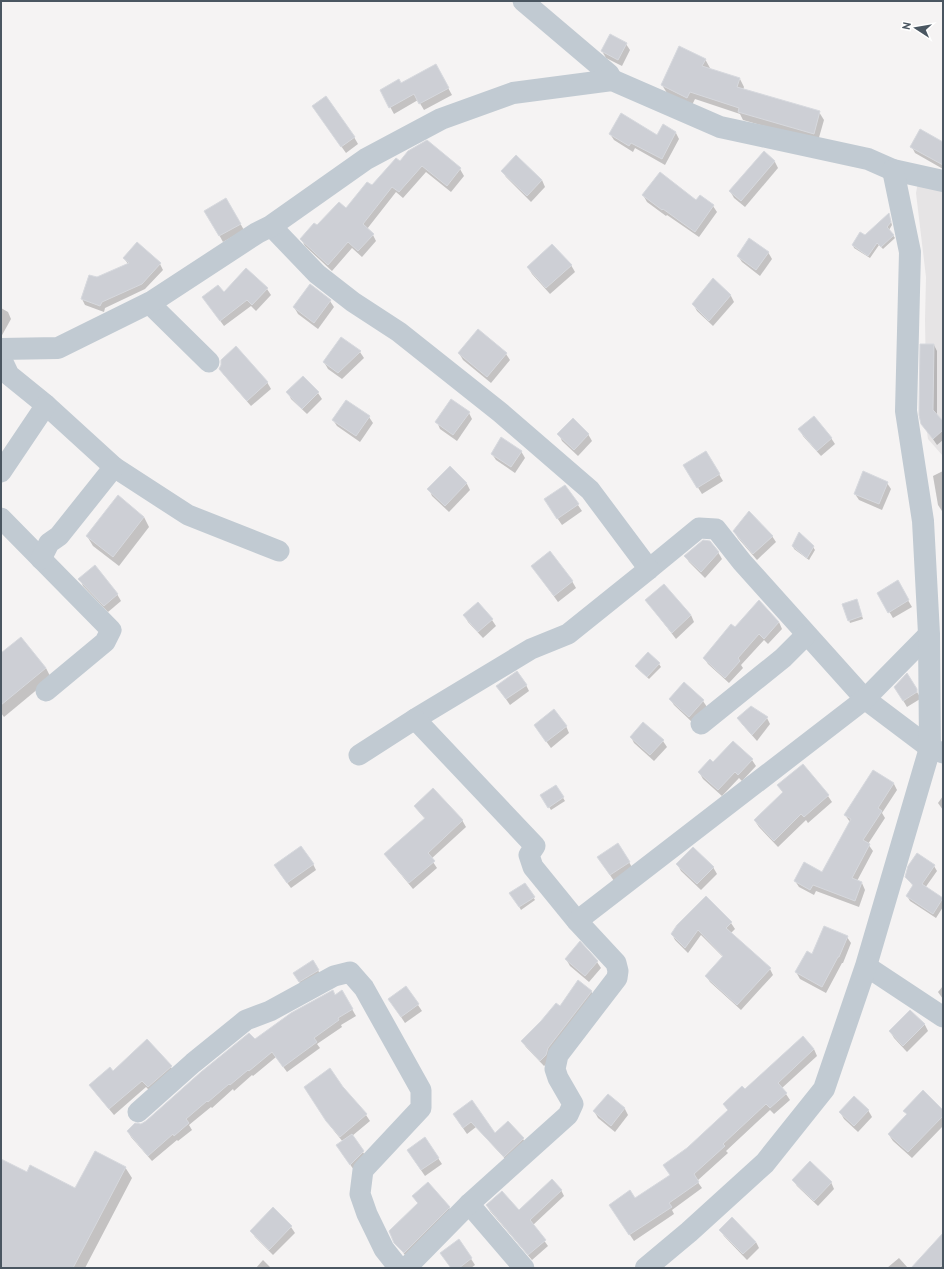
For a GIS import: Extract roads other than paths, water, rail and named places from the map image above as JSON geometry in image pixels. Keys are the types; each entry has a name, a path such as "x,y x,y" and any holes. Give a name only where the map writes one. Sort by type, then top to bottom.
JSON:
{"street":[{"path":"523,1 609,74 612,80"},
{"path":"1,349 58,348 149,303 257,233 271,226 366,159 441,119 513,93 612,80 720,128 868,159 893,170 943,181"},
{"path":"646,1268 689,1232 765,1163 824,1089 937,751 923,521 906,411 910,252 893,170"},
{"path":"271,226 317,274 353,302 399,332 501,413 590,490 649,569"},
{"path":"149,303 209,362"},
{"path":"1,358 9,375 46,405 114,467 188,515 279,551"},
{"path":"1,472 46,405"},
{"path":"41,559 49,543 58,536 114,467"},
{"path":"1,518 111,630 105,642 46,692"},
{"path":"359,755 415,719 531,649 568,634 699,528 716,529 742,562 865,699 937,751"},
{"path":"577,921 865,699 930,634"},
{"path":"701,724 783,658 806,635"},
{"path":"406,1268 469,1204 568,1115 574,1104 558,1078 555,1069 558,1055 617,978 618,971 616,963 577,921 533,867 529,855 535,846 415,719"},
{"path":"866,966 943,1017"},
{"path":"138,1112 193,1063 246,1020 270,1011 334,976 350,972 364,988 421,1090 421,1108 363,1170 360,1194 367,1214 384,1249 399,1268"},
{"path":"469,1204 524,1268"}]}
